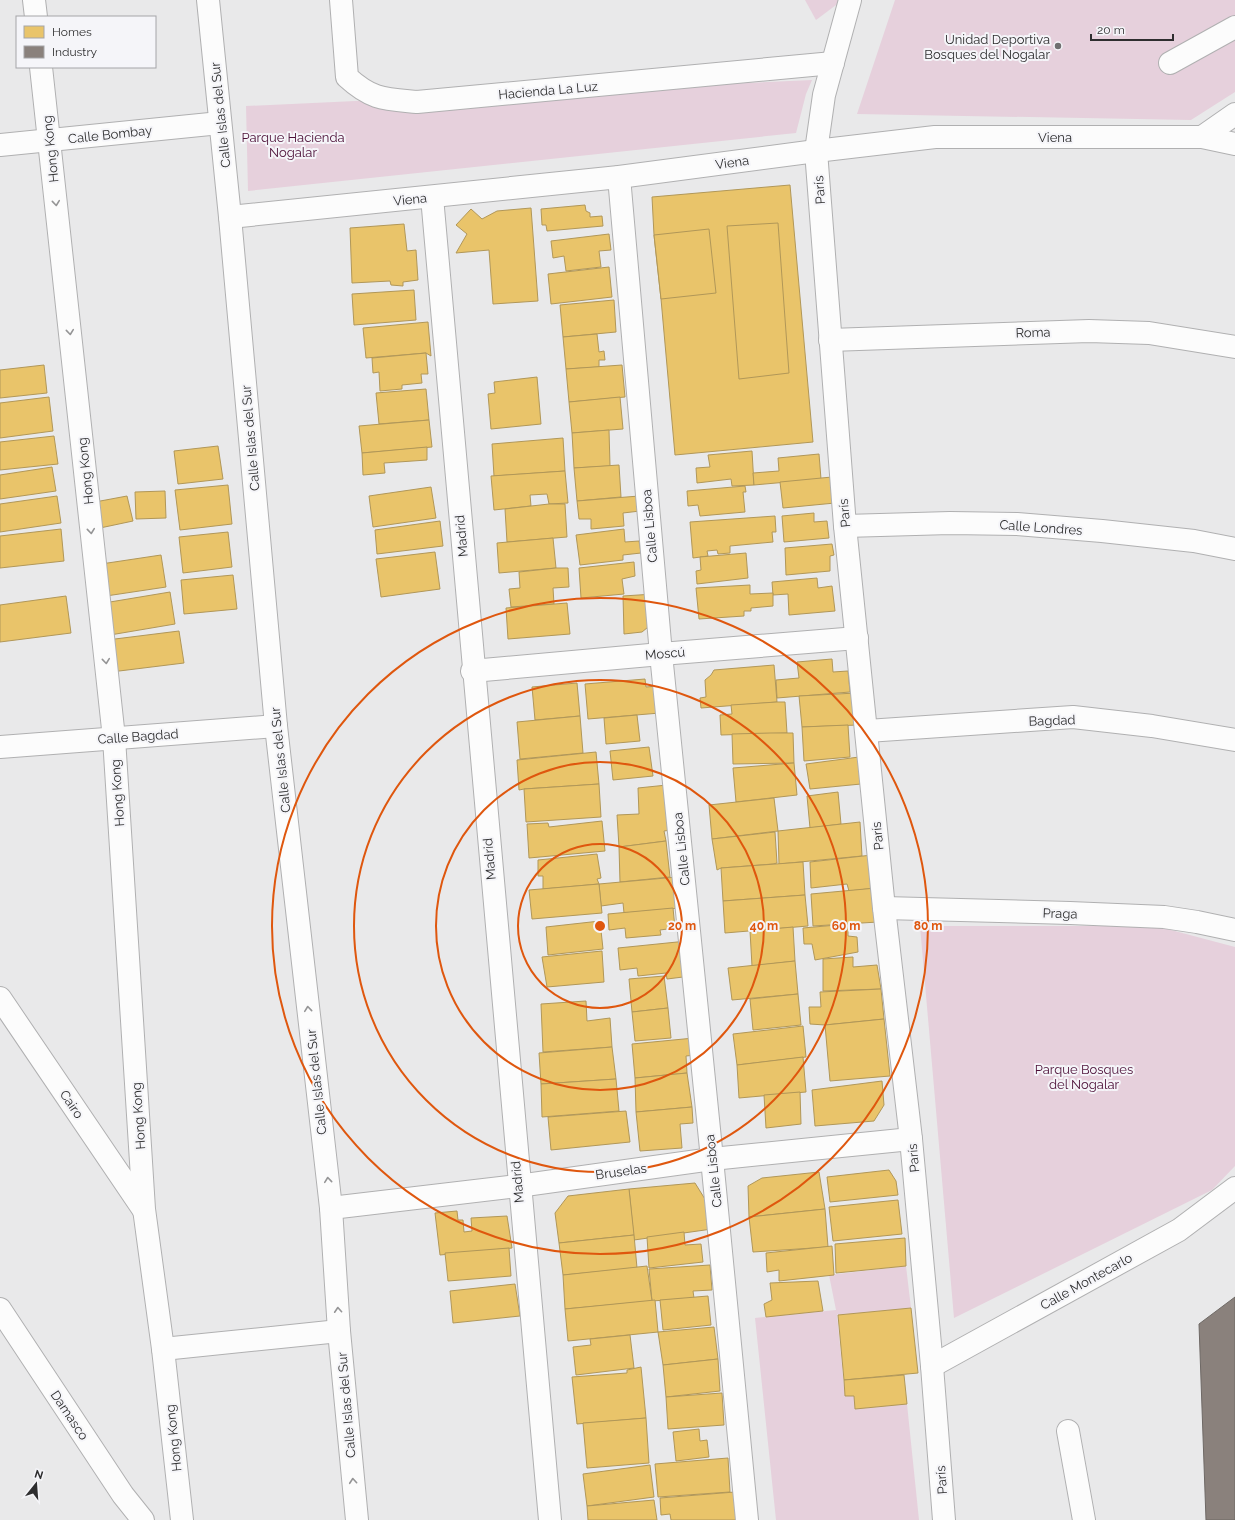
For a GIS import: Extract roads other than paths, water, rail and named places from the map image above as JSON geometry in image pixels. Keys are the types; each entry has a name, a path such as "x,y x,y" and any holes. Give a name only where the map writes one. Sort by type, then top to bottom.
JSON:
{"street":[{"path":"34,0 36,16"},
{"name":"Calle Islas del Sur","path":"208,0 230,217 276,726 331,1208 339,1331 357,1520"},
{"name":"Hacienda La Luz","path":"341,0 347,77 359,88 374,96 391,100 417,102 833,63"},
{"path":"816,151 824,94 850,0"},
{"path":"1170,63 1235,27"},
{"name":"Hong Kong","path":"41,68 114,738 144,1209 163,1349 182,1520"},
{"path":"1202,137 1235,114"},
{"name":"Calle Bombay","path":"0,145 220,123"},
{"name":"Viena","path":"230,217 619,177 816,151 935,138 1202,137 1235,144"},
{"name":"París","path":"816,151 845,526 858,638 884,908 911,1139 932,1366 944,1520"},
{"name":"Calle Lisboa","path":"619,177 661,654 747,1520"},
{"name":"Madrid","path":"432,197 472,671 518,1186 550,1520"},
{"name":"Roma","path":"830,340 1089,330 1149,333 1235,347"},
{"name":"Calle Londres","path":"845,526 950,523 1017,524 1186,540 1235,549"},
{"name":"Moscú","path":"472,671 858,638"},
{"name":"Bagdad","path":"867,731 1073,717 1152,726 1235,740"},
{"name":"Calle Bagdad","path":"0,747 276,726"},
{"name":"Praga","path":"884,908 1164,917 1235,930"},
{"name":"Cairo","path":"0,998 144,1209"},
{"name":"Bruselas","path":"331,1208 518,1186 712,1159 911,1139"},
{"name":"Calle Montecarlo","path":"932,1366 1179,1230 1235,1188"},
{"name":"Damasco","path":"0,1309 123,1495 143,1520"},
{"path":"163,1349 339,1331"},
{"path":"1068,1431 1084,1520"}],"place":[{"name":"Unidad Deportiva Bosques del Nogalar","path":"1058,46"}],"park label":[{"name":"Parque Hacienda Nogalar","path":"293,144"},
{"name":"Parque Bosques del Nogalar","path":"1084,1076"}]}
